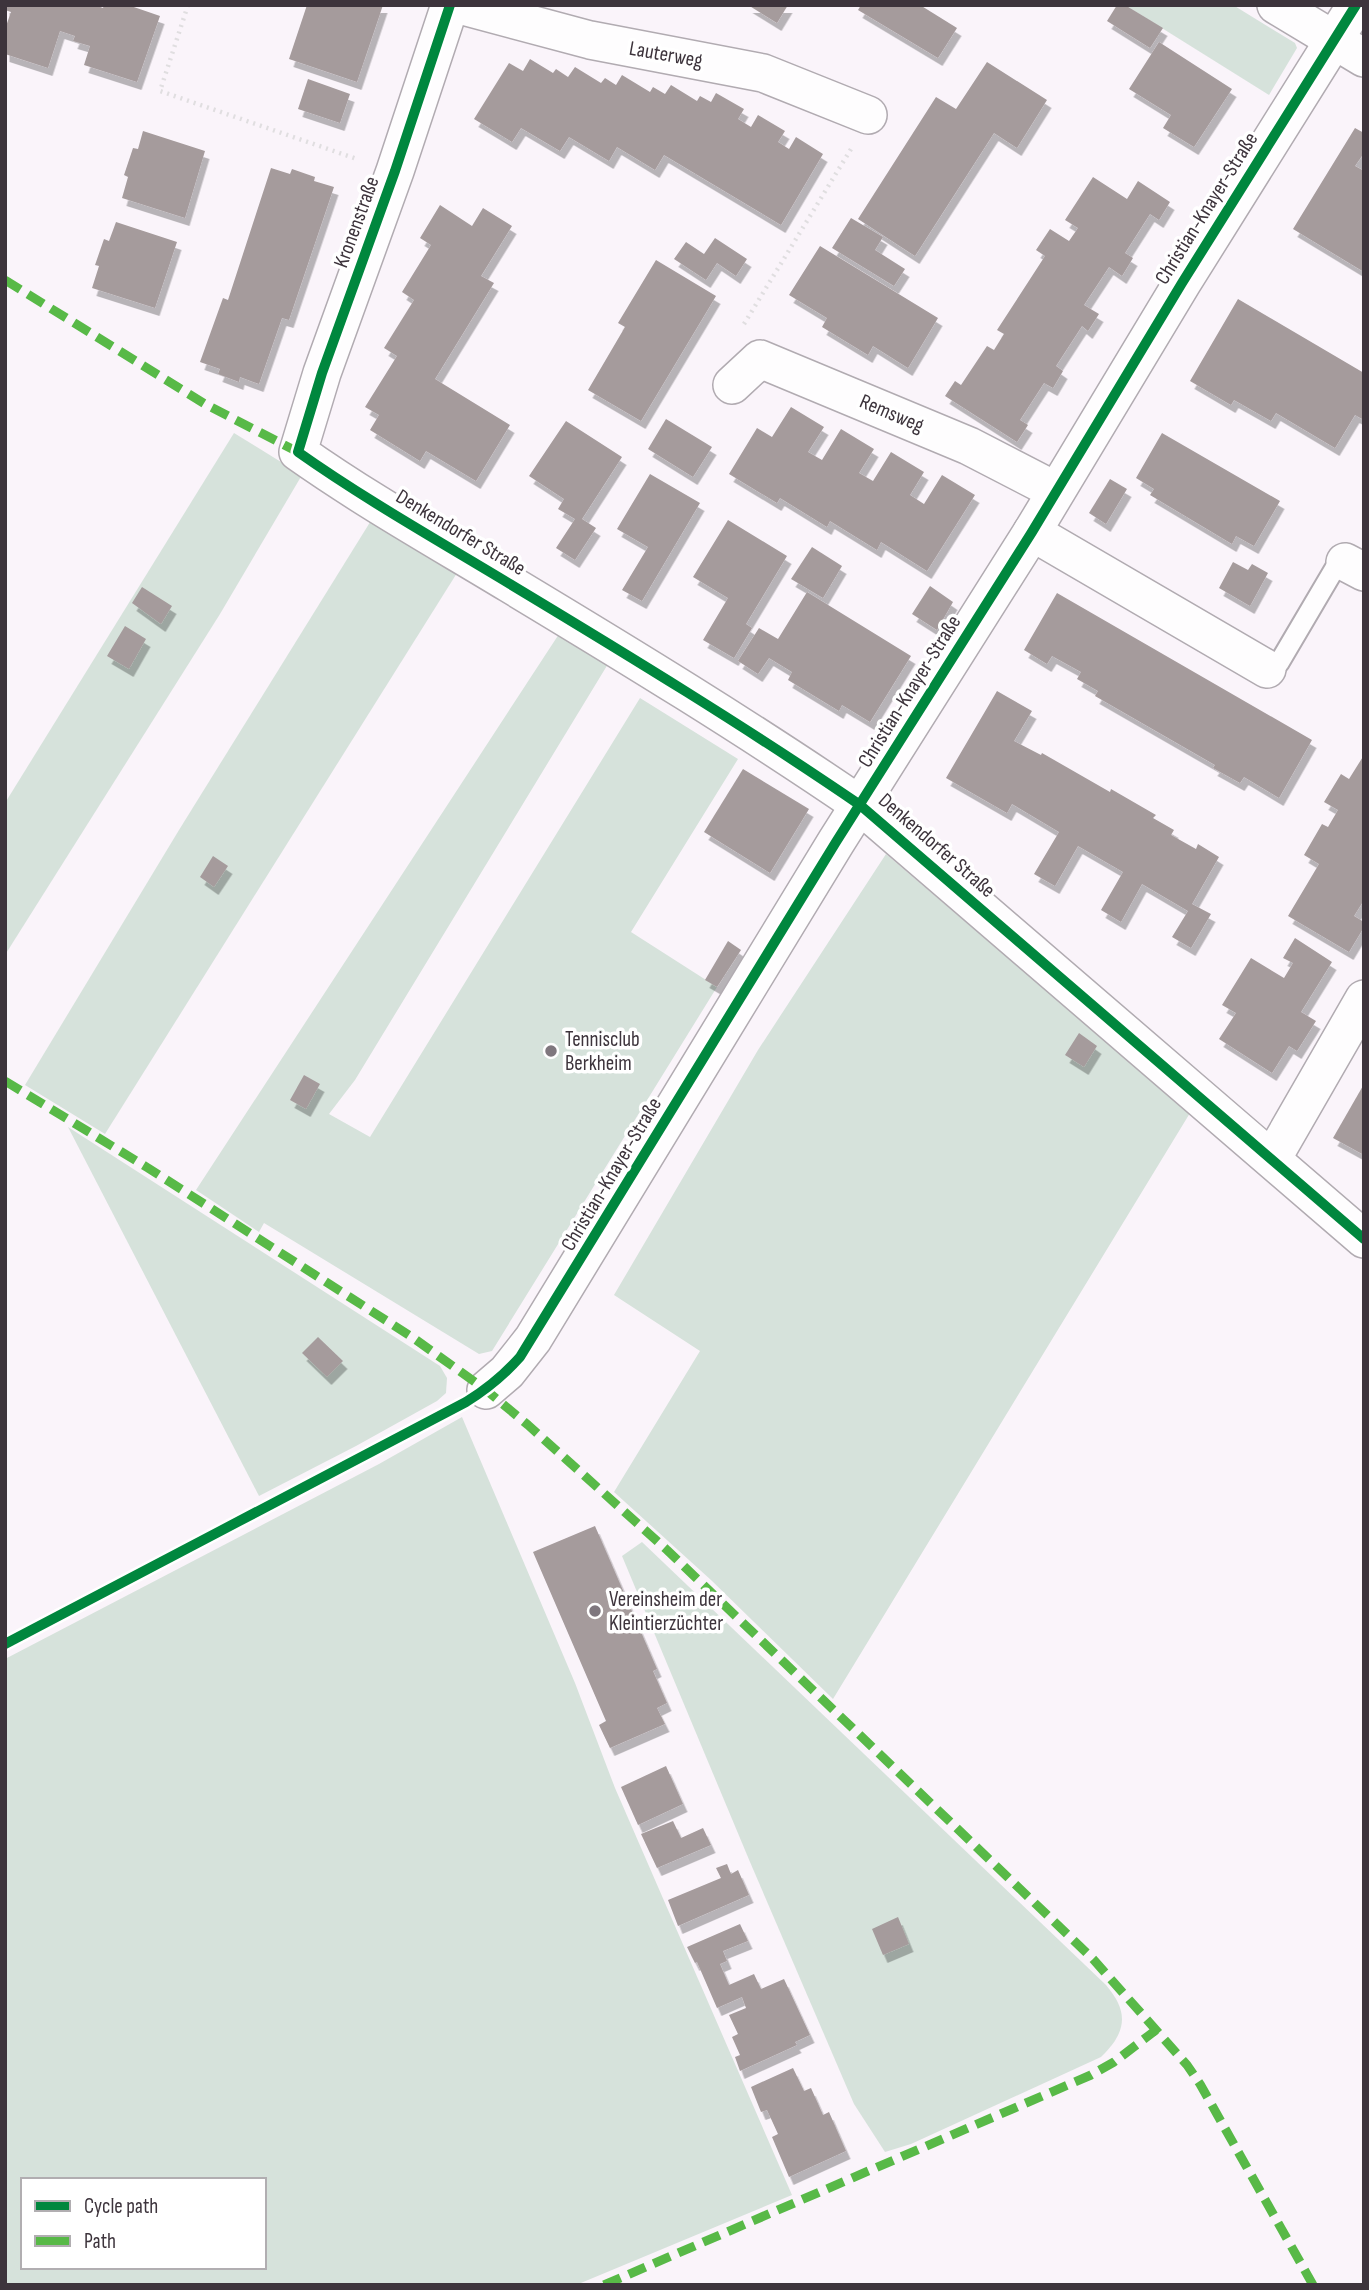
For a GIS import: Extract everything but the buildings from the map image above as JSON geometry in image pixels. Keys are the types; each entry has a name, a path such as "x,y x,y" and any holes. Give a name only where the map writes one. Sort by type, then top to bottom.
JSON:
{"street":[{"name":"Kronenstraße","path":"298,452 322,373 395,171 450,5"},
{"name":"Lauterweg","path":"459,5 590,40 763,72 868,115"},
{"path":"1276,5 1349,49"},
{"name":"Christian-Knayer-Straße","path":"486,1390 507,1372 533,1339 860,805 1032,532 1182,283 1349,49 1356,5"},
{"path":"732,385 760,359"},
{"name":"Remsweg","path":"760,359 968,446 1056,491"},
{"name":"Denkendorfer Straße","path":"298,452 361,494 676,686 860,805 1364,1239"},
{"path":"1032,532 1267,669"},
{"path":"1272,1159 1364,999"}],"lane":[{"path":"1267,669 1279,663 1335,568 1354,567"}],"path":[{"path":"188,5 160,91 395,171"},
{"path":"760,359 745,333 746,318 858,139 868,115"}],"shaded area":[{"path":"1125,5 1233,5 1295,43 1297,48 1269,95"},
{"path":"234,433 302,475 220,614 5,955 5,803"},
{"path":"372,519 457,573 105,1134 25,1085"},
{"name":"Tennisclub Berkheim","path":"559,634 608,664 355,1080 329,1114 370,1137 640,698 738,759 631,932 717,987 492,1351 479,1354 264,1223 259,1232 196,1190"},
{"path":"886,854 1190,1113 833,1699 711,1580 614,1492 700,1351 614,1295 758,1050"},
{"path":"68,1127 440,1366 447,1378 446,1393 437,1401 356,1446 259,1496"},
{"path":"462,1417 575,1683 615,1788 792,2195 576,2285 5,2285 5,1659 379,1464"},
{"path":"642,1542 1106,1985 1119,2004 1122,2022 1116,2039 1101,2057 911,2144 885,2152 854,2104 622,1556"}],"marked path":[{"path":"5,280 205,404 298,452"},
{"path":"5,1081 148,1168 412,1337 486,1390 528,1425 667,1550 1093,1959 1187,2065 1313,2285"},
{"path":"604,2285 1091,2075 1114,2062 1156,2030"}],"cycle path":[{"path":"450,5 395,171 322,373 298,452 376,504 687,692 860,805 1364,1239"},
{"path":"5,1644 466,1402 495,1381 520,1357 1356,5"}],"place":[{"name":"Tennisclub Berkheim","path":"551,1051"},
{"name":"Vereinsheim der Kleintierzüchter","path":"595,1611"}]}
